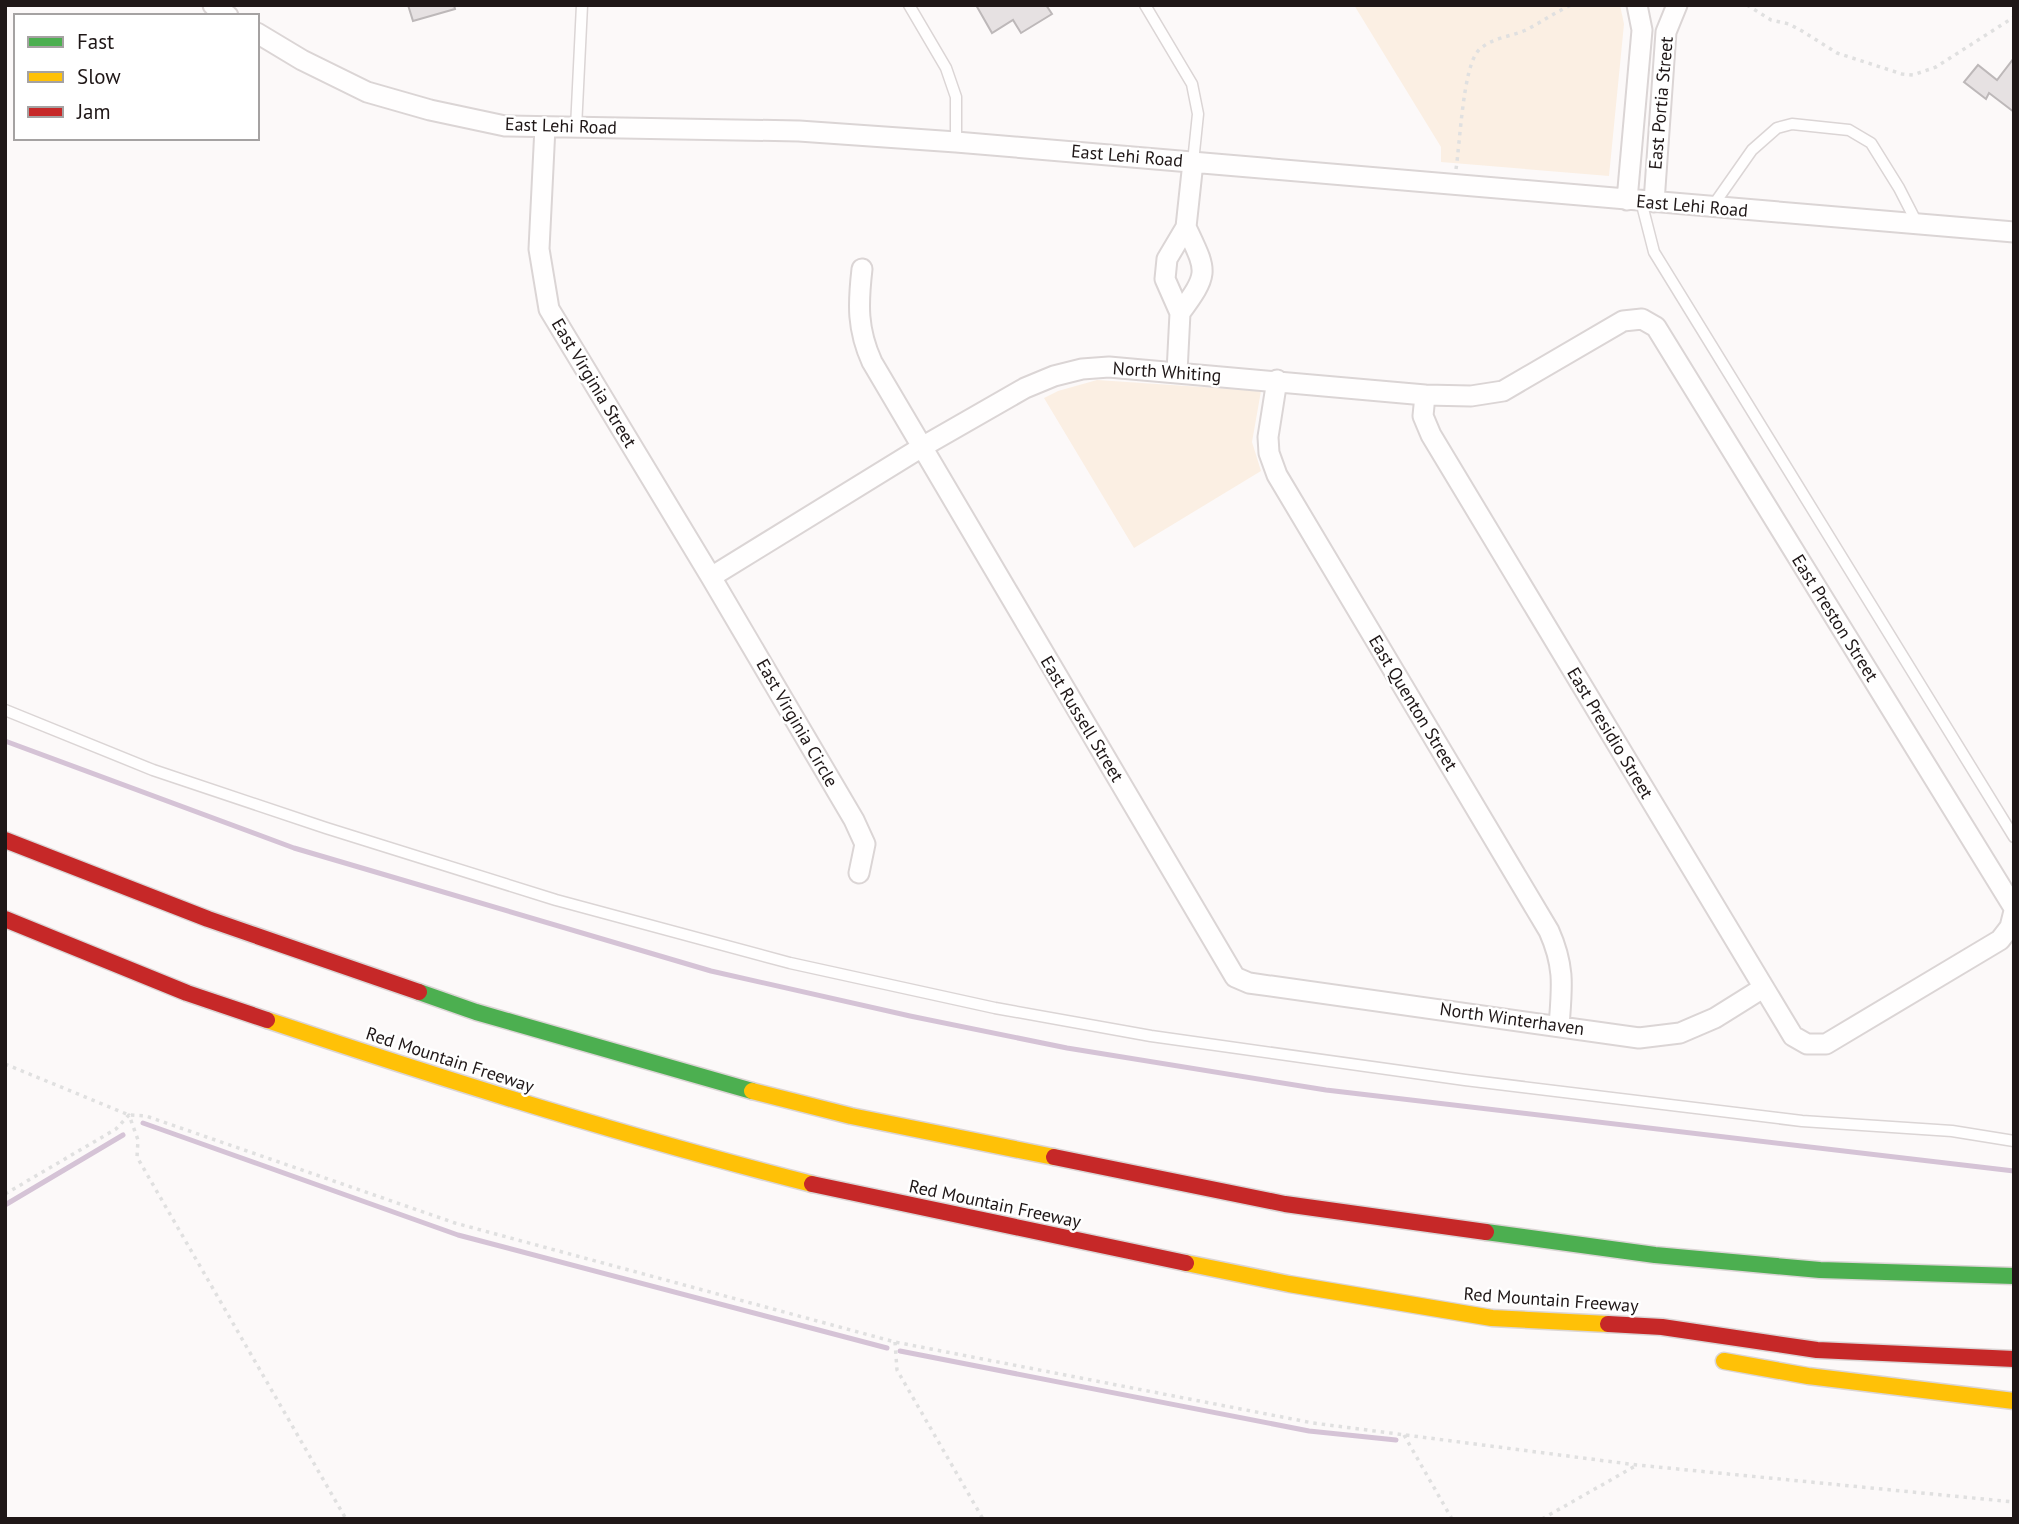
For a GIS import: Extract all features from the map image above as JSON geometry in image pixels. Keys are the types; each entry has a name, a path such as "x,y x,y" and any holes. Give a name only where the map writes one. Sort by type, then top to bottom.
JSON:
{"highway":[{"path":"5,840 208,919 476,1012 699,1077 851,1116 1285,1204 1505,1235 1655,1255 1820,1270 2014,1276"},
{"name":"Red Mountain Freeway","path":"5,919 187,993 457,1084 678,1150 851,1194 1289,1284 1492,1318 1662,1327 1816,1350 2014,1359"},
{"path":"1492,1318 1612,1341"},
{"path":"1704,1358 1808,1376 2014,1401"}],"street":[{"name":"East Portia Street","path":"1637,5 1642,30 1641,201"},
{"name":"East Portia Street","path":"1641,201 1666,32 1677,5"},
{"name":"East Lehi Road","path":"259,34 302,60 367,92 430,110 505,126 800,131 2014,232"},
{"name":"East Virginia Street","path":"545,127 539,249 549,309 711,577"},
{"path":"1177,372 1180,313 1165,279 1167,260 1186,227 1193,162"},
{"path":"1180,313 1200,286 1203,265 1186,227"},
{"name":"East Russell Street","path":"862,269 858,307 863,342 872,362 1224,960 1235,977 1249,983"},
{"name":"North Whiting","path":"711,577 922,447 1025,388 1054,376 1082,369 1109,367 1425,395 1471,396 1503,391 1623,321 1642,319 1656,327"},
{"name":"East Preston Street","path":"1656,327 2014,910"},
{"name":"East Quenton Street","path":"1277,380 1268,436 1269,453 1278,475 1549,930 1559,954 1563,982 1559,1026"},
{"name":"East Presidio Street","path":"1425,395 1423,416 1431,435 1793,1036 1807,1044 1826,1044 2000,940 2010,927 2014,910"},
{"name":"East Virginia Circle","path":"711,577 854,820 865,844 859,873"},
{"name":"North Winterhaven","path":"1249,983 1639,1038 1680,1033 1715,1018 1763,988"}],"lane":[{"path":"576,128 582,5"},
{"path":"909,5 946,68 956,97 956,142"},
{"path":"1145,5 1192,84 1198,114 1193,162"},
{"path":"1711,207 1752,150 1777,128 1792,124 1849,130 1871,142 1918,225"},
{"path":"1641,201 1654,252 2014,837"},
{"path":"5,710 165,774 543,896 790,963 981,1005 1151,1036 1478,1082 1802,1121 1952,1131 2014,1142"}],"path":[{"path":"1455,185 1467,86 1472,61 1477,52 1484,46 1527,29 1571,5"},
{"path":"1747,5 1771,20 1789,24 1837,53 1913,75 1936,67 2014,17"},
{"path":"5,1064 129,1115 146,1116 455,1223 895,1342 1313,1423 1637,1465 2014,1502"},
{"path":"5,1194 116,1129 129,1115"},
{"path":"129,1115 138,1140 138,1157 346,1519"},
{"path":"895,1342 897,1370 983,1519"},
{"path":"1404,1435 1452,1519"},
{"path":"1542,1519 1637,1465"}],"shaded area":[{"path":"1354,5 1620,5 1624,24 1609,176 1441,162 1441,147"},
{"path":"1097,380 1261,391 1252,442 1261,471 1134,548 1044,398 1058,391"}],"building":[{"path":"408,5 454,5 455,9 413,21"},
{"path":"976,5 1046,5 1052,14 1021,33 1013,20 992,33"},
{"path":"2014,58 2014,112 1989,93 1986,99 1964,82 1978,65 1997,80"}],"waterway":[{"path":"5,741 294,848 711,971 910,1016 1067,1048 1326,1090 2014,1171"},
{"path":"143,1123 458,1235 887,1348"},
{"path":"5,1205 123,1135"},
{"path":"900,1351 1309,1431 1396,1440"}],"traffic: fast":[{"path":"419,992 476,1012 752,1091"},
{"path":"1486,1232 1655,1255 1820,1270 2014,1276"}],"traffic: slow":[{"path":"267,1020 538,1107 812,1184"},
{"path":"752,1091 851,1116 1054,1157"},
{"path":"1186,1263 1289,1284 1492,1318 1608,1324"},
{"path":"1724,1361 1808,1376 2014,1401"}],"traffic: jam":[{"path":"5,840 208,919 419,992"},
{"path":"5,919 187,993 267,1020"},
{"path":"1054,1157 1285,1204 1486,1232"},
{"path":"812,1184 1186,1263"},
{"path":"1608,1324 1662,1327 1817,1350 2014,1359"}]}
